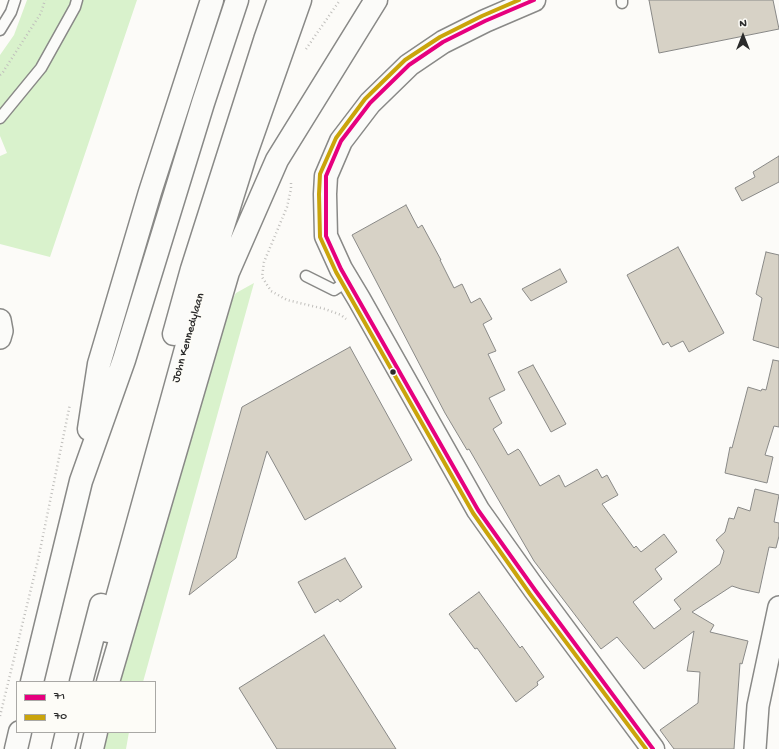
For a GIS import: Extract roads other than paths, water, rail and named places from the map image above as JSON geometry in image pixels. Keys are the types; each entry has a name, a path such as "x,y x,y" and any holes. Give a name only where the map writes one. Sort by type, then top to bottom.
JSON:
{"main road":[{"path":"32,681 81,481 99,364 150,192 212,0"},
{"path":"81,481 124,360 201,110 237,0"},
{"name":"John Kennedylaan","path":"80,681 127,502 192,268 279,0"},
{"name":"John Kennedylaan","path":"94,681 197,309 245,156 300,0"},
{"path":"108,681 228,272 277,160 376,0"},
{"path":"534,0 485,21 443,42 409,65 370,103 341,141 326,176 326,236 340,269 354,290 478,510 535,590 653,749"},
{"path":"16,749 20,733"},
{"path":"63,749 67,733"},
{"path":"77,749 81,733"},
{"path":"92,749 96,733"}],"street":[{"path":"0,320 2,331 0,338"},
{"path":"755,749 758,706 779,607"}],"lane":[{"path":"0,30 11,12 15,0"},
{"path":"0,118 41,68 75,7 77,0"},
{"path":"306,276 334,290 354,290"}]}
